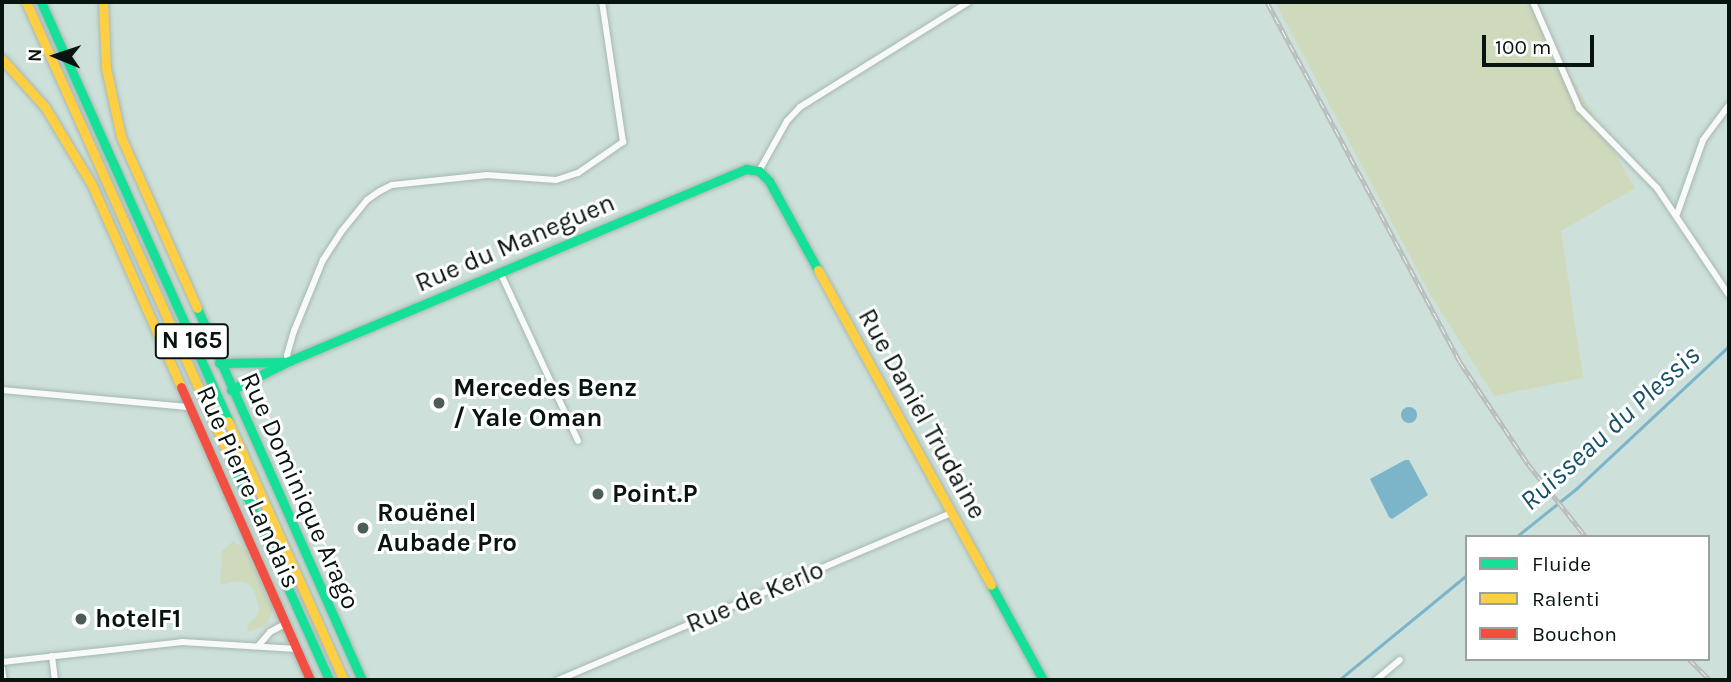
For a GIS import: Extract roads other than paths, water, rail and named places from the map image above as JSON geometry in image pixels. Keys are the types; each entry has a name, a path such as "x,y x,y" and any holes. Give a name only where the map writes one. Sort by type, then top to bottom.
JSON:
{"main road":[{"name":"N 165","path":"26,2 329,680"},
{"name":"N 165","path":"41,2 344,680"},
{"name":"Rue Dominique Arago","path":"103,2 106,68 121,136 219,363 362,680"},
{"name":"Rue Pierre Landais","path":"2,59 45,107 92,185 310,680"},
{"name":"Rue du Maneguen","path":"231,390 289,361 733,173 746,169 759,171"},
{"name":"Rue Daniel Trudaine","path":"759,171 769,181 1043,680"},
{"name":"Rue du Maneguen","path":"219,363 289,361"}],"street":[{"path":"289,361 287,355 294,331 323,260 348,224 380,191 392,185 486,175 556,180 578,173 623,142 602,2"},
{"path":"759,171 787,121 800,107 969,2"},
{"path":"1533,2 1579,108 1657,188 1729,295"},
{"path":"1676,214 1703,140 1729,105"},
{"path":"500,272 578,441"},
{"path":"2,390 190,407"},
{"name":"Rue de Kerlo","path":"558,680 952,513"},
{"path":"258,646 270,632 285,624"},
{"path":"5,662 182,642 258,646 289,651 297,649"},
{"path":"52,656 55,680"},
{"path":"1376,680 1400,660"},
{"path":"2,668 4,680"}],"water":[{"path":"1409,407 1415,409 1415,421 1409,423 1403,421 1401,415 1403,409"},
{"path":"1409,460 1428,495 1392,519 1370,479"}],"waterway":[{"name":"Ruisseau du Plessis","path":"1518,535 1576,489 1729,346"},
{"name":"Ruisseau du Plessis","path":"1339,680 1465,577"}],"railway":[{"path":"1267,2 1460,362 1528,464 1584,535"},
{"path":"1691,661 1710,680"}],"place":[{"name":"Mercedes Benz / Yale Oman","path":"439,403"},
{"name":"Point.P","path":"598,494"},
{"name":"Rouënel Aubade Pro","path":"363,528"},
{"name":"hotelF1","path":"81,619"}]}
